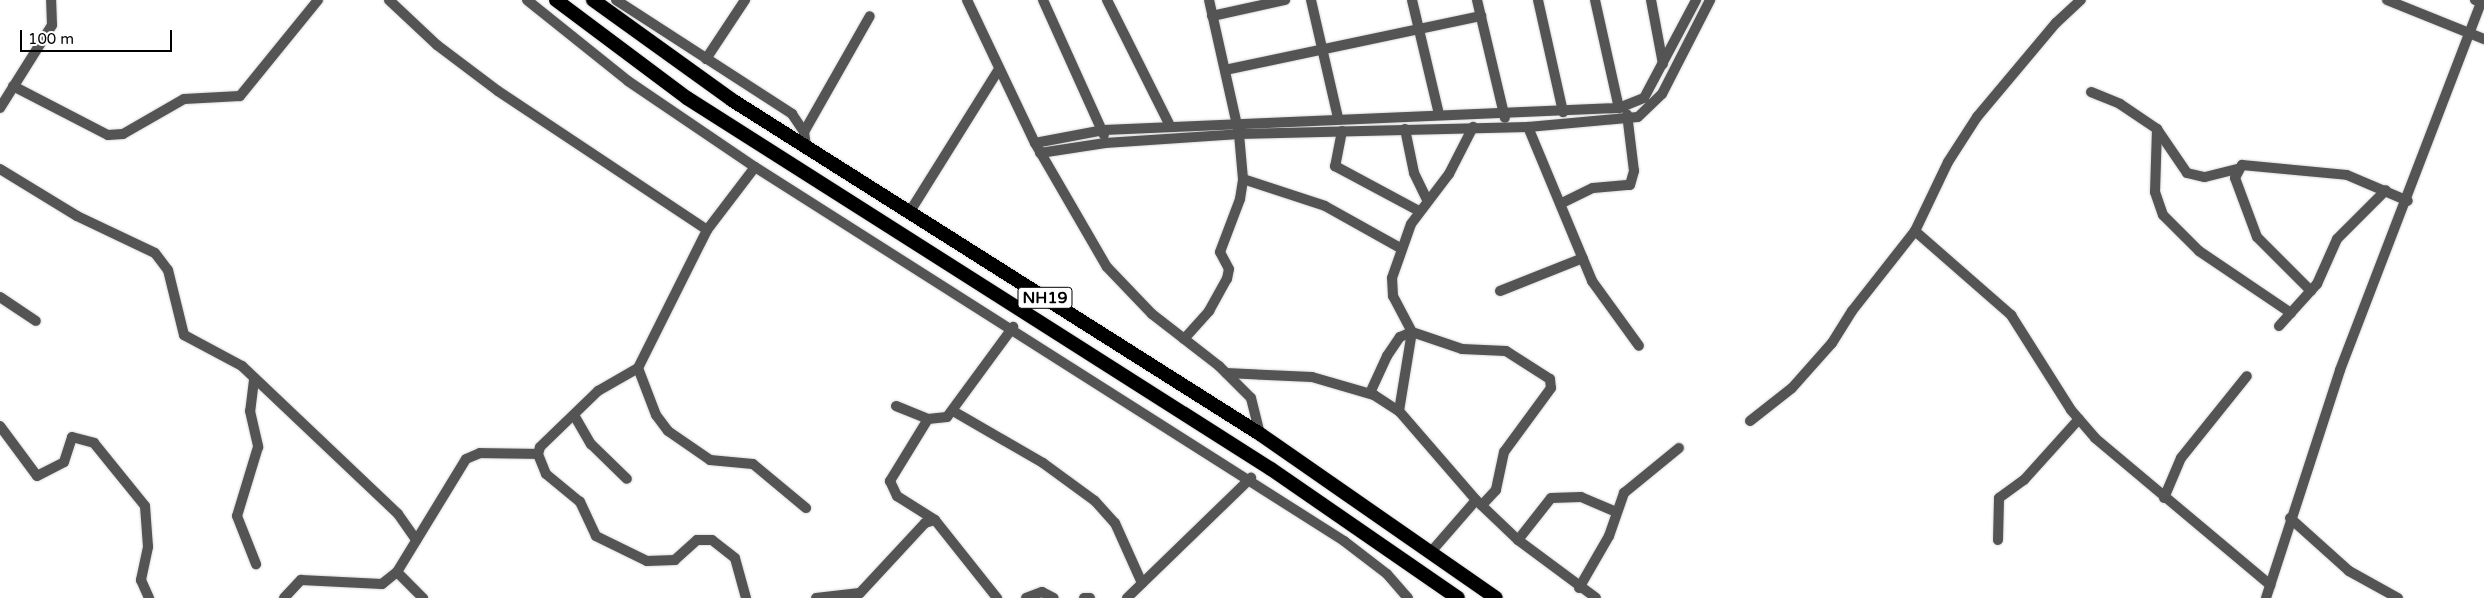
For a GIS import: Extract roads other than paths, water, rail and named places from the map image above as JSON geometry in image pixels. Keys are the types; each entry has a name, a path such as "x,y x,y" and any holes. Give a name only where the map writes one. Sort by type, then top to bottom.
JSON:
{"highway":[{"name":"NH19","path":"556,0 687,98 1238,447 1458,598"},
{"name":"NH19","path":"593,0 641,38 806,147 1260,434 1496,598"}],"street":[{"path":"0,107 52,25 51,0"},
{"path":"13,86 108,135 123,134 184,99 240,96 318,0"},
{"path":"388,0 491,85 707,230"},
{"path":"527,0 628,81 755,167 1251,478 1344,541 1387,574 1408,598"},
{"path":"616,0 706,60 783,107 804,132 806,147"},
{"path":"706,60 746,0"},
{"path":"969,0 1034,143 1107,266 1152,314 1226,373 1251,398 1260,434"},
{"path":"1043,0 1104,130 1105,143"},
{"path":"1107,0 1170,126"},
{"path":"1184,339 1209,311 1227,279 1230,269 1220,252 1243,179 1239,134 1208,0"},
{"path":"1212,16 1285,0"},
{"path":"1311,0 1338,118"},
{"path":"1412,0 1439,114"},
{"path":"1477,0 1505,114 1505,127"},
{"path":"1538,0 1563,112"},
{"path":"1562,203 1593,188 1630,185 1634,171 1628,119 1622,107 1595,0"},
{"path":"1651,0 1663,64"},
{"path":"1034,143 1104,130 1236,122 1439,114 1563,112 1622,107 1644,98 1696,0"},
{"path":"1040,153 1105,143 1239,134 1405,128 1528,127 1628,119 1653,107 1710,0"},
{"path":"1750,420 1792,388 1817,361 1915,230 1948,162 1977,117 2050,30 2081,0"},
{"path":"2387,0 2484,38"},
{"path":"2266,598 2290,518 2340,370 2472,34 2480,1"},
{"path":"804,132 870,16"},
{"path":"1225,70 1420,32 1481,16"},
{"path":"910,213 999,69"},
{"path":"2090,92 2127,108 2157,129 2187,173 2204,177 2252,164 2311,169 2347,175 2408,201"},
{"path":"1399,411 1412,332 1391,288 1400,248 1419,211 1448,174 1473,127"},
{"path":"1528,127 1602,300 1640,346"},
{"path":"1405,128 1414,173 1427,200"},
{"path":"2157,129 2155,192 2163,215 2199,251 2291,312"},
{"path":"1342,131 1335,166 1419,211"},
{"path":"746,598 735,558 712,540 697,540 675,560 647,561 596,536 580,502 546,474 538,454 540,447 606,385 638,368 707,230 755,167"},
{"path":"0,169 77,216 155,253 168,270 184,335 233,360 398,514 416,540"},
{"path":"2237,169 2239,192 2257,236 2311,291"},
{"path":"1243,179 1326,206 1400,248"},
{"path":"2279,326 2311,291 2337,239 2386,190"},
{"path":"1915,230 2011,315 2079,419 2164,498 2270,585"},
{"path":"1500,292 1583,258"},
{"path":"0,297 36,321"},
{"path":"996,598 935,520 897,496 890,481 928,420 953,411 1014,328"},
{"path":"1370,393 1387,356 1400,337 1412,332 1462,349 1506,351 1552,383 1504,452 1496,490 1479,503 1430,552"},
{"path":"638,368 656,415 668,431 710,460 752,464 806,508"},
{"path":"1226,373 1312,377 1370,393 1399,411 1479,503 1518,540 1579,588 1596,598"},
{"path":"2164,498 2181,458 2247,376"},
{"path":"254,380 250,411 258,447 237,516 256,564"},
{"path":"896,406 928,420"},
{"path":"953,411 1043,463 1095,501 1115,523 1142,583"},
{"path":"574,415 591,444 627,479"},
{"path":"1998,540 1999,498 2024,480 2079,419"},
{"path":"0,426 37,476 64,462 72,437 88,438 100,450 145,506 148,547 141,580 149,598"},
{"path":"1579,588 1610,536 1616,512 1631,485 1679,448"},
{"path":"284,598 301,580 370,587 382,584 397,572 470,456 538,454"},
{"path":"1127,598 1251,478"},
{"path":"1518,540 1551,498 1581,497 1616,512"},
{"path":"2290,518 2349,571 2398,598"},
{"path":"816,598 860,593 925,523 935,520"},
{"path":"397,572 423,598"},
{"path":"1026,598 1042,592 1054,598"},
{"path":"1084,598 1090,598"}]}
